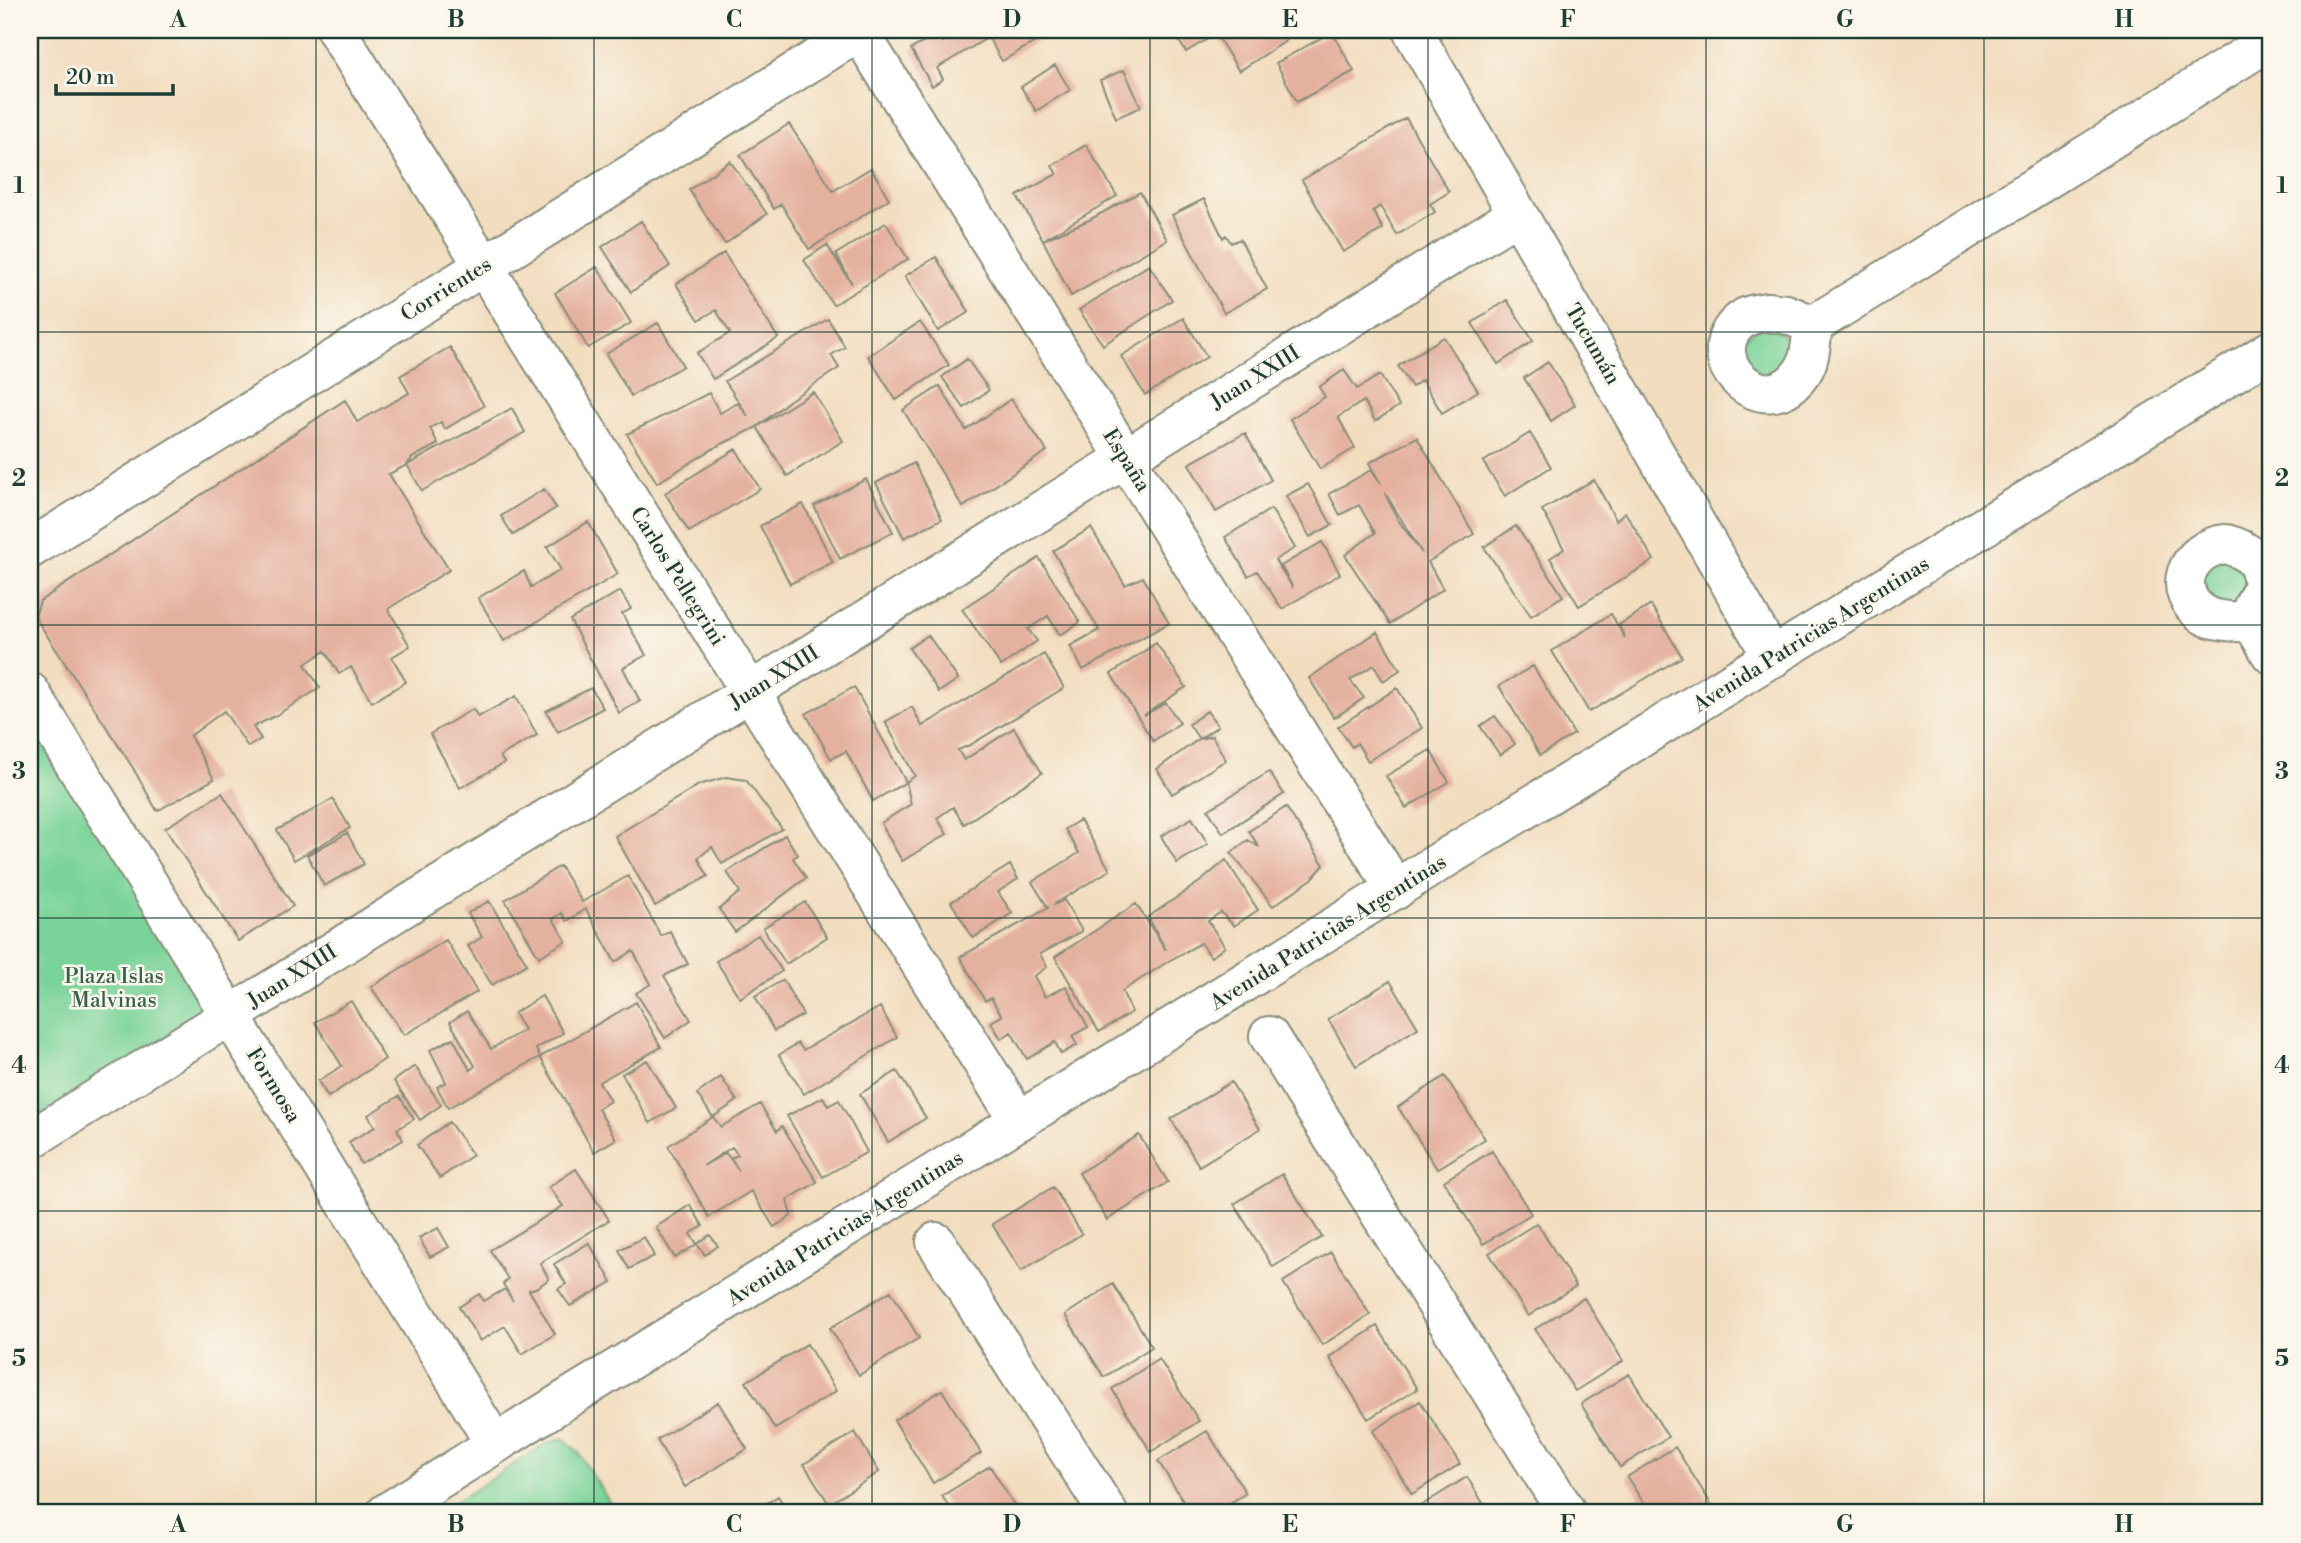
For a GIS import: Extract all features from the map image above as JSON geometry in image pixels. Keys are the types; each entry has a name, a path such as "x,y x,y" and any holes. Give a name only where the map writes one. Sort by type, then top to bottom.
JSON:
{"street":[{"name":"Carlos Pellegrini","path":"337,30 1019,1121"},
{"name":"Corrientes","path":"30,549 860,30"},
{"name":"España","path":"860,30 1396,890"},
{"name":"Tucumán","path":"1412,30 1773,658"},
{"path":"1813,325 2271,40"},
{"name":"Juan XXIII","path":"30,1140 1518,214"},
{"name":"Avenida Patricias Argentinas","path":"386,1513 2271,351"},
{"name":"Formosa","path":"30,692 495,1444"},
{"path":"1269,1036 1567,1513"},
{"path":"936,1242 1108,1513"}],"green space":[{"path":"1762,324 1780,333 1789,342 1789,354 1780,372 1754,374 1739,344"},
{"path":"2222,557 2248,575 2238,604 2214,606 2199,579"},
{"name":"Plaza Islas Malvinas","path":"30,692 231,1014 30,1140"},
{"path":"563,1438 578,1452 616,1513 438,1513 544,1445"}],"building":[{"path":"945,30 1034,30 1040,39 1002,61 989,39 994,34 937,68 943,79 932,86 911,49 939,34 943,42 950,38"},
{"path":"1172,30 1279,30 1286,41 1239,71 1216,34 1186,52"},
{"path":"1332,32 1354,71 1297,102 1276,63"},
{"path":"1055,65 1070,90 1036,111 1021,87"},
{"path":"1124,70 1141,107 1116,118 1100,80"},
{"path":"1406,118 1449,192 1430,204 1435,212 1397,235 1380,206 1373,211 1383,229 1343,252 1302,180"},
{"path":"789,124 833,191 871,168 889,199 809,249 781,204 774,209 740,155"},
{"path":"1086,145 1117,196 1043,240 1017,196 1057,174 1052,166"},
{"path":"730,161 767,214 725,244 689,190"},
{"path":"1140,192 1167,240 1071,296 1043,240 1089,220"},
{"path":"1204,199 1223,238 1226,235 1231,243 1240,239 1267,289 1224,313 1172,215"},
{"path":"641,221 670,266 631,292 602,247"},
{"path":"886,223 908,259 833,305 804,260 827,245 852,284 836,254"},
{"path":"724,253 778,338 713,379 697,353 730,333 716,310 699,320 676,284"},
{"path":"936,257 969,312 938,331 905,276"},
{"path":"1149,265 1172,300 1103,345 1079,310"},
{"path":"597,267 631,323 588,348 555,293"},
{"path":"1507,300 1533,341 1498,364 1472,323"},
{"path":"1183,318 1207,357 1145,395 1121,356"},
{"path":"828,319 845,347 831,355 839,368 790,400 757,427 718,446 657,483 627,434 709,393 720,413 738,403 748,416 725,381"},
{"path":"920,322 949,365 896,400 868,356"},
{"path":"658,323 683,366 631,396 606,354"},
{"path":"1444,337 1478,391 1442,413 1422,380 1412,387 1398,366"},
{"path":"450,347 484,406 445,429 441,422 430,428 438,444 389,474 449,570 388,609 410,646 392,657 406,682 372,702 351,667 339,674 325,651 305,664 320,688 253,727 261,739 248,747 224,711 190,736 214,779 157,811 133,768 35,617 40,601 345,400 357,422 409,393 400,376"},
{"path":"967,359 989,390 964,408 942,377"},
{"path":"1548,362 1575,405 1551,421 1524,378"},
{"path":"1344,370 1357,389 1380,375 1399,406 1375,421 1364,401 1338,417 1355,448 1320,469 1290,419 1325,397 1319,387"},
{"path":"940,386 966,430 1011,399 1047,451 963,507 903,410"},
{"path":"813,392 843,441 787,476 757,427"},
{"path":"512,408 525,432 422,491 407,465"},
{"path":"1245,433 1271,480 1216,512 1189,464"},
{"path":"1530,433 1551,467 1505,496 1483,462"},
{"path":"1417,437 1474,534 1428,562 1443,589 1390,624 1345,555 1375,533 1359,505 1340,515 1329,494 1371,470 1381,484 1369,463","holes":["1385,493 1422,553 1398,520"]},
{"path":"736,449 760,489 689,532 665,493"},
{"path":"914,463 942,519 904,538 876,483"},
{"path":"866,479 893,532 840,559 814,506"},
{"path":"1594,480 1616,520 1625,512 1654,560 1579,606 1550,558 1564,549 1542,510"},
{"path":"1308,484 1332,525 1310,537 1286,496"},
{"path":"544,489 556,508 513,535 501,516"},
{"path":"803,504 833,562 790,584 760,526"},
{"path":"1271,509 1295,548 1275,560 1293,588 1281,566 1322,542 1340,574 1282,609 1257,571 1248,576 1225,537"},
{"path":"588,522 618,574 504,641 478,598 524,571 531,587 561,570 547,547"},
{"path":"1516,526 1563,596 1531,616 1484,547"},
{"path":"1091,528 1125,585 1143,577 1169,623 1083,670 1070,646 1099,630 1053,551"},
{"path":"1039,558 1080,622 1060,635 1048,616 1028,629 1037,641 1001,666 962,609"},
{"path":"620,591 631,609 622,614 646,655 623,668 640,701 619,713 570,620"},
{"path":"1651,605 1682,657 1589,712 1552,651 1611,614 1625,638 1619,625"},
{"path":"1377,632 1400,670 1383,681 1374,665 1350,680 1364,698 1334,718 1309,678"},
{"path":"928,635 958,679 939,692 909,648"},
{"path":"1156,643 1186,687 1144,715 1166,703 1180,723 1153,741 1111,674"},
{"path":"1044,654 1064,688 958,750 964,760 1014,728 1042,773 964,824 953,807 937,818 947,834 902,861 881,823 911,804 906,782 915,776 885,722 912,707 922,726"},
{"path":"1533,666 1574,734 1540,755 1499,686"},
{"path":"854,687 906,782 873,801 846,751 831,759 806,714"},
{"path":"591,688 603,708 558,732 546,711"},
{"path":"1397,688 1422,728 1368,761 1357,743 1352,747 1338,727"},
{"path":"516,696 537,735 500,756 504,763 460,788 430,734 473,709 478,717"},
{"path":"1207,711 1218,726 1199,739 1189,724"},
{"path":"1495,716 1515,744 1500,755 1480,726"},
{"path":"1212,736 1226,760 1172,794 1157,769 1199,739"},
{"path":"1430,750 1449,782 1406,808 1386,776"},
{"path":"1269,772 1284,794 1223,833 1208,810"},
{"path":"726,777 746,780 782,829 722,864 712,847 698,858 708,876 655,906 615,836 699,785"},
{"path":"222,793 293,906 238,941 165,828"},
{"path":"333,799 350,828 294,860 277,830"},
{"path":"1286,807 1324,865 1312,879 1273,906 1231,853 1248,840 1259,847 1249,831"},
{"path":"1192,818 1208,844 1177,863 1161,836"},
{"path":"1080,820 1110,870 1053,905 1064,900 1082,931 1040,954 1047,967 1034,976 1045,997 1066,986 1088,1027 1072,1036 1077,1045 1061,1054 1055,1042 1027,1059 1011,1032 1001,1039 991,1022 1002,1016 991,998 985,1001 960,957 1048,908 1032,882 1079,853 1065,829"},
{"path":"347,833 364,864 324,886 307,855"},
{"path":"785,835 798,855 793,858 806,878 735,932 719,909 740,892 727,872"},
{"path":"1226,860 1258,910 1234,926 1221,912 1208,921 1225,947 1211,957 1201,943 1122,991 1132,1012 1099,1032 1055,957 1136,904 1166,950 1148,917 1201,881"},
{"path":"1010,865 1018,879 998,892 1012,913 973,938 951,902"},
{"path":"560,866 582,902 628,876 661,936 670,931 688,964 664,976 691,1020 665,1038 636,993 651,984 633,951 615,962 586,909 567,921 562,913 553,919 566,941 539,957 505,900"},
{"path":"489,901 527,964 492,985 468,946 482,937 468,913"},
{"path":"805,902 827,937 786,964 763,928"},
{"path":"758,935 782,971 740,998 716,961"},
{"path":"446,940 477,992 404,1035 371,987"},
{"path":"783,980 803,1015 774,1031 755,996"},
{"path":"1390,981 1418,1028 1356,1066 1328,1019"},
{"path":"542,996 563,1033 536,1049 540,1057 448,1108 437,1087 446,1082 430,1050 453,1038 470,1070 475,1066 450,1022 467,1011 491,1049 524,1030 514,1013"},
{"path":"351,1001 385,1059 328,1097 318,1081 342,1066 315,1022"},
{"path":"636,1002 661,1047 599,1082 610,1101 598,1109 616,1139 594,1152 540,1057"},
{"path":"880,1007 897,1037 804,1094 779,1055 798,1043 803,1050"},
{"path":"647,1060 676,1108 650,1123 622,1074"},
{"path":"415,1066 441,1105 420,1120 394,1081"},
{"path":"897,1071 926,1118 888,1142 860,1094"},
{"path":"1445,1076 1485,1139 1437,1169 1398,1107"},
{"path":"721,1077 737,1101 713,1117 697,1094"},
{"path":"1231,1082 1260,1129 1199,1166 1171,1119"},
{"path":"399,1096 414,1119 397,1129 403,1140 361,1164 349,1142 375,1127 368,1115"},
{"path":"823,1097 828,1106 839,1100 867,1152 823,1177 787,1116"},
{"path":"760,1104 777,1131 782,1126 817,1182 787,1200 791,1216 774,1227 751,1191 709,1217 668,1146 713,1117 721,1127","holes":["732,1147 738,1155 731,1158 739,1171 726,1153 703,1166"]},
{"path":"449,1122 473,1155 440,1178 417,1145"},
{"path":"1139,1135 1168,1182 1107,1220 1079,1173"},
{"path":"1492,1151 1531,1214 1483,1244 1444,1181"},
{"path":"576,1169 609,1220 540,1263 549,1279 529,1290 555,1334 522,1354 505,1326 480,1341 459,1307 479,1294 484,1301 505,1289 513,1301 503,1284 508,1279 490,1250 563,1206 549,1187"},
{"path":"1282,1174 1322,1237 1273,1267 1234,1204"},
{"path":"1053,1187 1082,1234 1021,1271 992,1224"},
{"path":"690,1205 703,1226 690,1234 697,1244 675,1258 656,1227"},
{"path":"1537,1223 1576,1286 1528,1316 1489,1253"},
{"path":"438,1228 449,1247 430,1257 419,1238"},
{"path":"710,1235 718,1246 705,1255 697,1244"},
{"path":"644,1237 654,1256 629,1269 619,1250"},
{"path":"589,1243 612,1282 570,1306 558,1289 566,1284 554,1264"},
{"path":"1331,1252 1370,1315 1322,1345 1283,1282"},
{"path":"1113,1284 1152,1347 1104,1377 1065,1315"},
{"path":"891,1291 919,1338 859,1375 830,1328"},
{"path":"1584,1298 1623,1361 1575,1391 1535,1329"},
{"path":"1377,1326 1417,1389 1368,1419 1329,1357"},
{"path":"807,1344 836,1391 775,1429 746,1382"},
{"path":"1159,1359 1199,1421 1151,1452 1112,1389"},
{"path":"1629,1374 1668,1437 1620,1467 1581,1404"},
{"path":"942,1390 981,1453 933,1483 894,1420"},
{"path":"1420,1401 1460,1464 1412,1494 1373,1431"},
{"path":"718,1402 747,1449 685,1487 657,1440"},
{"path":"1207,1431 1246,1493 1214,1513 1191,1513 1158,1461"},
{"path":"855,1432 879,1472 829,1504 804,1464"},
{"path":"1675,1447 1715,1510 1709,1513 1650,1513 1627,1477"},
{"path":"990,1466 1019,1513 953,1513 942,1496"},
{"path":"1467,1477 1489,1513 1423,1513 1419,1507"},
{"path":"778,1496 789,1513 751,1513"},
{"path":"1253,1505 1258,1513 1241,1513"}]}
